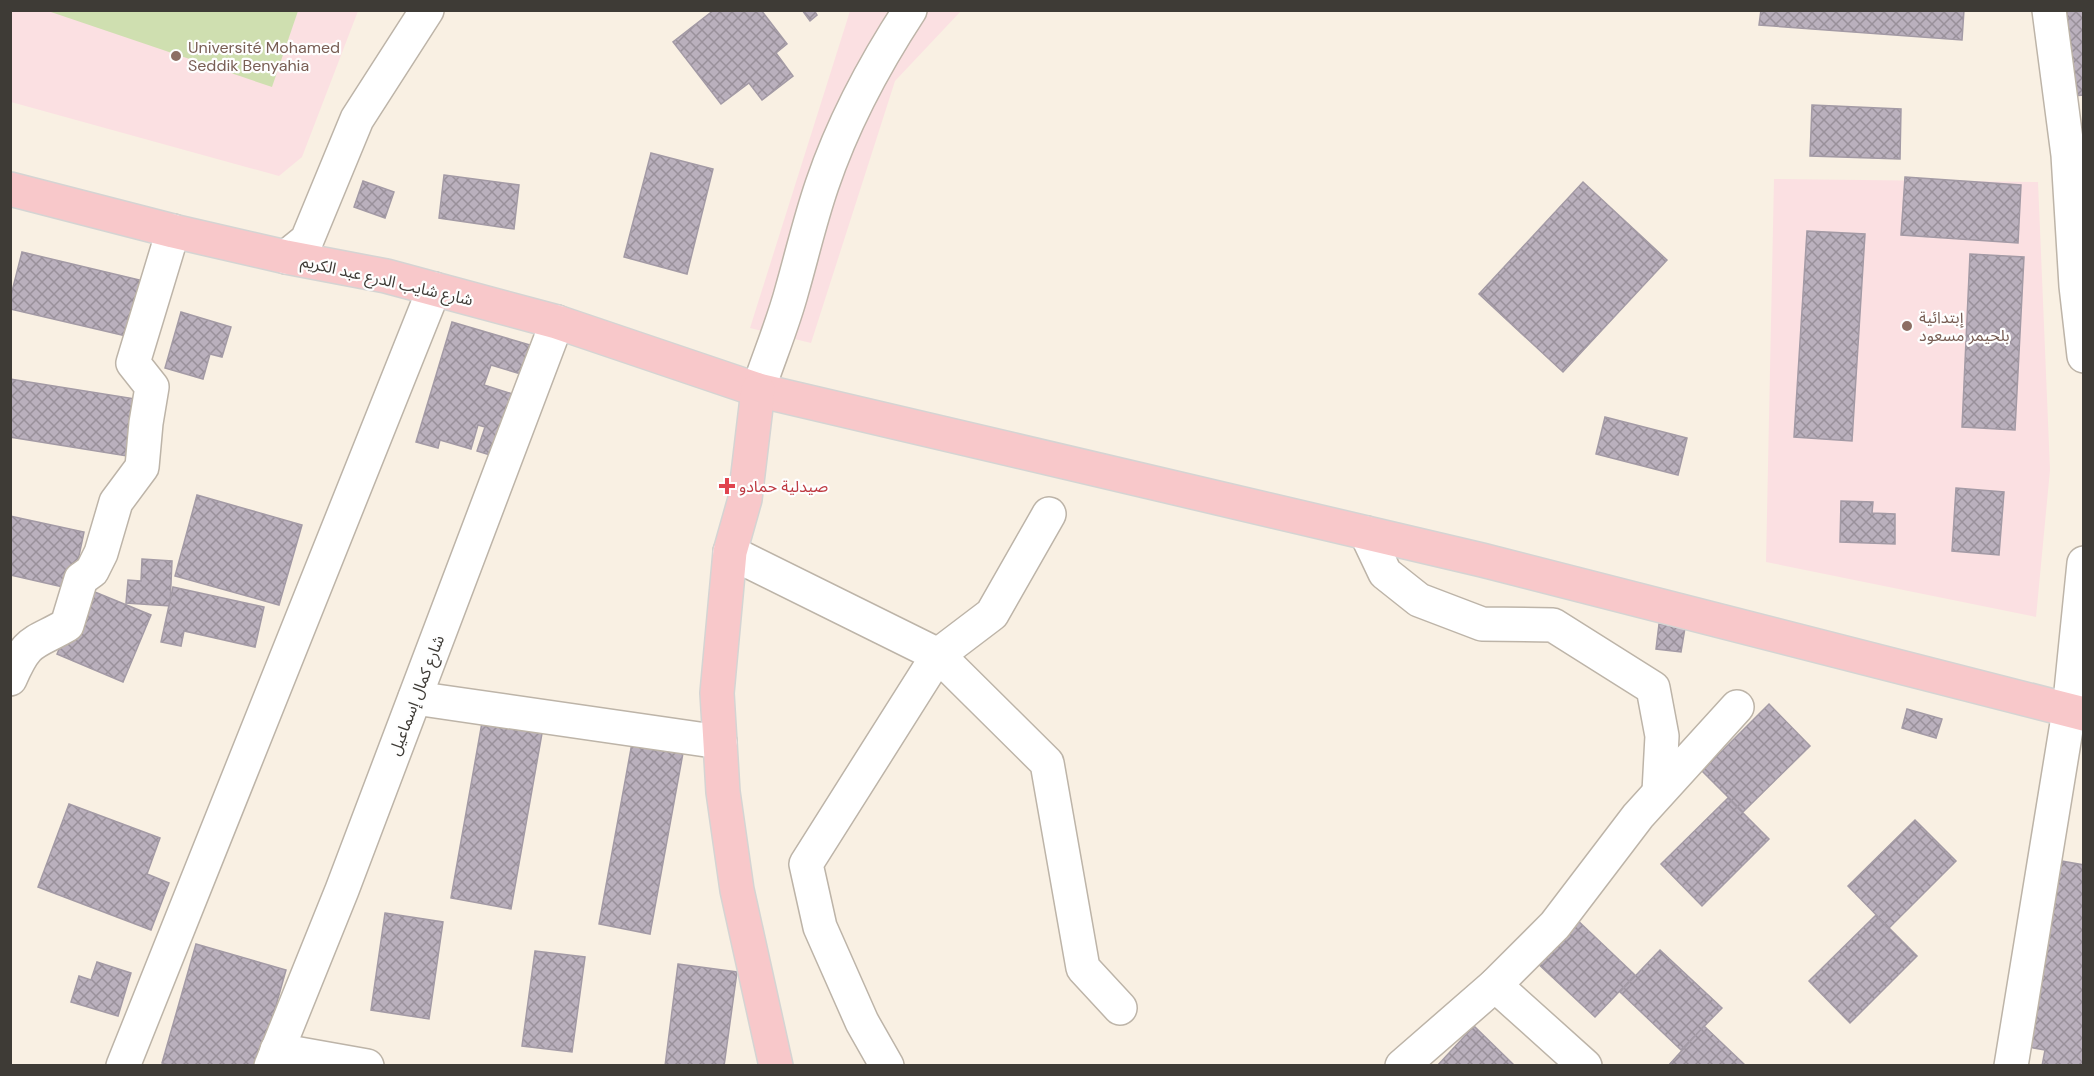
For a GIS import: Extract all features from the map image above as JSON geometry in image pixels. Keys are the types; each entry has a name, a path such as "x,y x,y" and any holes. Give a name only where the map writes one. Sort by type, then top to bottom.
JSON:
{"main road":[{"name":"شارع شايب الدرع عبد الكريم","path":"10,189 173,231 286,257 386,276 557,322 758,390 1505,566 2076,712"},
{"path":"758,390 745,500 730,552 717,693 723,792 737,890 776,1065"}],"street":[{"path":"286,257 307,240 357,119 427,10"},
{"path":"758,390 791,292 822,183 855,106 883,51 910,10"},
{"path":"2049,10 2079,238 2076,286 2084,356"},
{"path":"10,679 20,656 27,647 67,625 81,579 92,571 101,553 116,502 142,467 152,387 134,363 173,231"},
{"path":"123,1065 434,289"},
{"name":"شارع كمال إسماعيل","path":"274,1058 415,698 557,322"},
{"path":"887,1065 862,1022 820,927 806,864 938,655 992,615 1049,514"},
{"path":"1366,533 1385,573 1419,600 1482,624 1553,625 1653,688 1662,736 1659,792"},
{"path":"730,552 938,655 1047,763 1083,968 1120,1008"},
{"path":"2011,1065 2076,712 2084,563"},
{"path":"415,698 720,742"},
{"path":"1402,1065 1495,985 1555,926 1638,816 1737,707"},
{"path":"1495,985 1585,1065"},
{"path":"274,1058 367,1065"}],"shaded area":[{"name":"Université Mohamed Seddik Benyahia","path":"10,11 358,11 302,157 279,176 11,102"},
{"path":"850,11 961,11 895,81 811,343 750,328"},
{"name":"إبتدائية بلحيمر مسعود","path":"1774,179 2038,182 2050,470 2036,617 1766,562"}],"green space":[{"path":"48,11 298,11 272,87"}],"building":[{"path":"714,10 761,10 787,44 776,53 793,76 762,100 749,83 721,104 673,42"},
{"path":"802,10 814,10 817,15 810,21"},
{"path":"1761,10 1964,10 1962,40 1759,25"},
{"path":"2084,10 2084,95 2071,96 2067,11"},
{"path":"1812,105 1901,109 1900,159 1810,156"},
{"path":"651,153 713,169 687,274 624,257"},
{"path":"444,175 519,185 514,229 439,218"},
{"path":"1905,177 2021,185 2018,243 1901,235"},
{"path":"363,181 394,192 385,218 354,207"},
{"path":"1583,182 1667,260 1563,372 1479,294"},
{"path":"1807,231 1865,234 1852,441 1794,437"},
{"path":"22,252 148,282 135,338 10,309 10,299"},
{"path":"1970,254 2024,257 2015,430 1962,427"},
{"path":"181,312 231,327 222,357 210,354 203,379 165,368"},
{"path":"452,322 530,345 521,374 491,365 484,385 519,396 500,458 477,451 485,427 478,425 471,449 440,440 438,448 416,442"},
{"path":"10,379 142,400 133,457 10,437"},
{"path":"1605,417 1687,438 1678,475 1596,454"},
{"path":"1956,488 2004,492 1999,555 1952,551"},
{"path":"197,495 302,525 279,605 175,576"},
{"path":"1841,501 1873,502 1872,513 1895,514 1895,544 1840,542"},
{"path":"10,516 84,532 72,589 10,575"},
{"path":"142,559 172,561 170,606 126,603 128,580 141,581"},
{"path":"173,587 264,607 255,647 184,631 181,646 161,642"},
{"path":"85,588 151,615 123,682 57,654"},
{"path":"1659,624 1685,628 1681,652 1656,649"},
{"path":"1769,704 1810,746 1743,812 1702,771"},
{"path":"1907,709 1942,719 1936,738 1902,728"},
{"path":"484,711 544,722 511,909 451,898"},
{"path":"634,732 685,742 650,934 599,924"},
{"path":"1728,798 1769,839 1702,906 1661,864"},
{"path":"69,804 160,838 147,874 169,883 151,930 38,887"},
{"path":"1915,820 1956,861 1889,928 1848,886"},
{"path":"2056,860 2084,865 2084,1066 2042,1066 2045,1050 2023,1046"},
{"path":"385,913 443,922 429,1019 371,1010"},
{"path":"1876,915 1917,956 1850,1023 1809,981"},
{"path":"1574,917 1635,975 1595,1017 1534,960"},
{"path":"196,944 286,970 259,1066 172,1066 162,1063"},
{"path":"1660,950 1722,1008 1681,1050 1620,992"},
{"path":"535,951 585,957 572,1052 522,1046"},
{"path":"97,962 131,973 118,1016 71,1002 79,976 91,980"},
{"path":"678,964 737,972 724,1066 665,1066"},
{"path":"1474,1026 1515,1066 1437,1066"},
{"path":"1704,1026 1746,1066 1668,1066"}],"place":[{"name":"Université Mohamed Seddik Benyahia","path":"176,56"},
{"name":"إبتدائية بلحيمر مسعود","path":"1907,326"},
{"name":"صيدلية حمادو","path":"727,486"}]}
